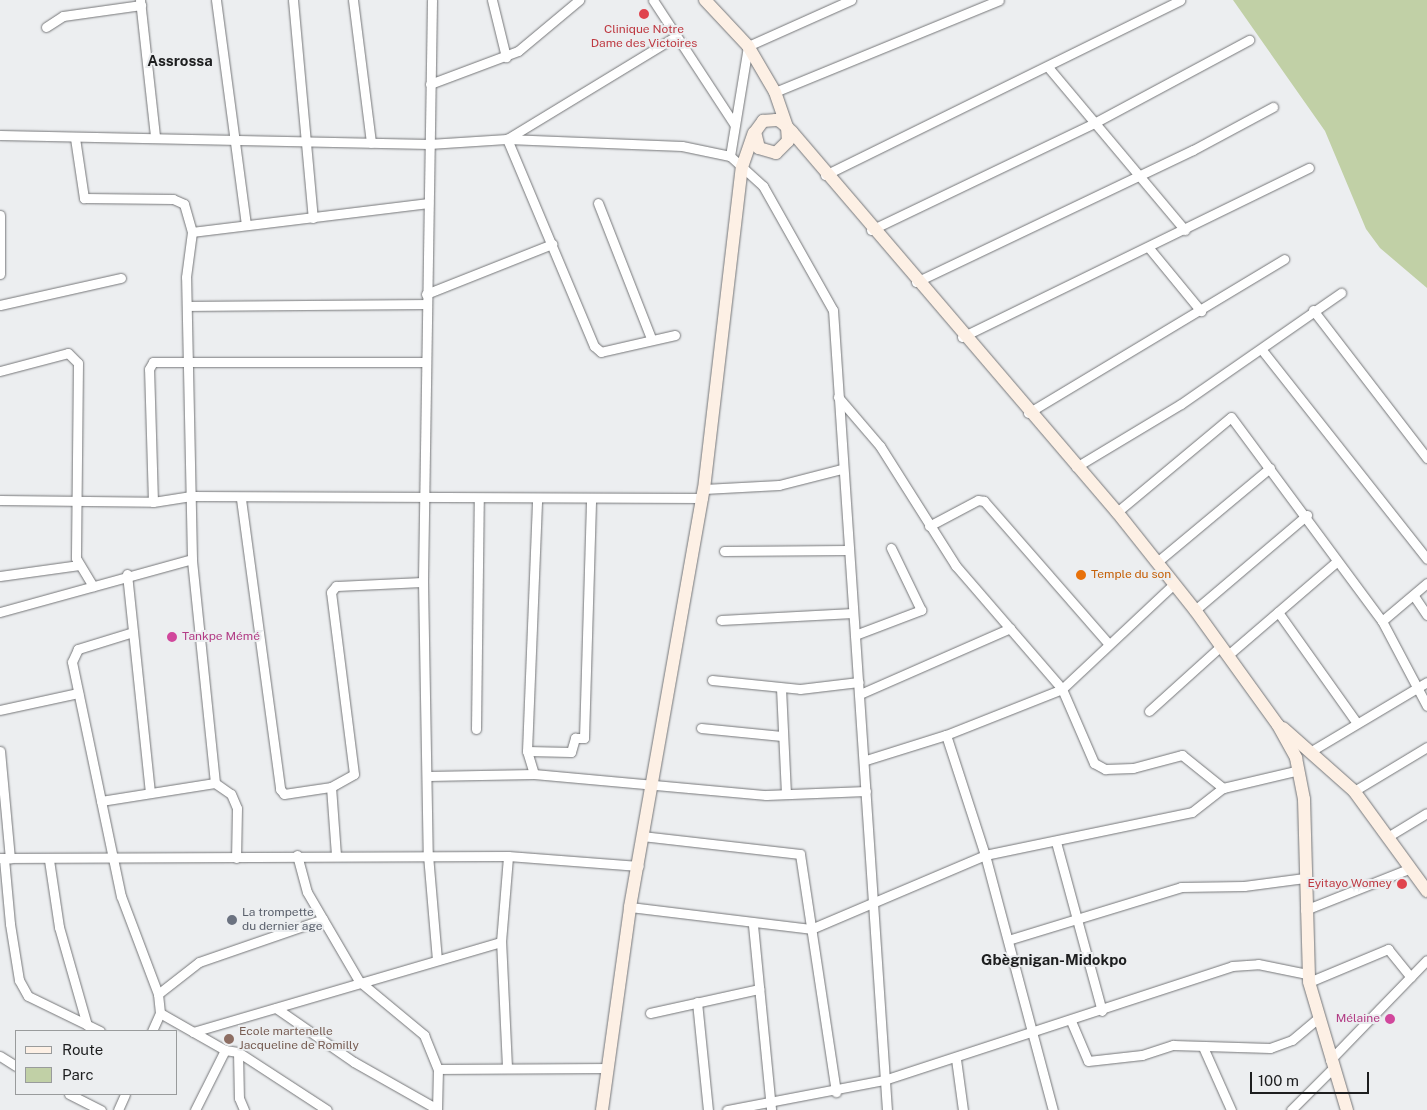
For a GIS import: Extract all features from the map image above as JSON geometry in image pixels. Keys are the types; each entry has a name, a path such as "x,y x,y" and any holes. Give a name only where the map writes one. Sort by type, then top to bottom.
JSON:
{"street":[{"path":"293,0 313,218"},
{"path":"353,0 371,143"},
{"path":"432,0 424,362 425,498 423,582 428,855 437,959"},
{"path":"492,0 506,57"},
{"path":"430,84 506,57 529,44 579,0"},
{"path":"652,0 734,124"},
{"path":"705,0 748,46 775,92 787,127 825,175 962,337 1116,512 1195,610 1278,725 1299,770 1306,822 1304,878 1308,978 1317,1019 1347,1110"},
{"path":"748,46 852,0"},
{"path":"775,92 999,0"},
{"path":"825,175 1048,67 1180,0"},
{"path":"218,1 246,224"},
{"path":"46,27 63,16 140,3 154,136"},
{"path":"508,139 675,37"},
{"path":"871,230 1096,122 1249,40"},
{"path":"730,156 748,46"},
{"path":"1048,67 1186,230"},
{"path":"916,282 1139,176 1273,107"},
{"path":"602,1110 606,1068 630,906 703,493 742,167 755,132 771,119 787,127"},
{"path":"755,132 756,145 771,154 786,145 787,127"},
{"path":"0,136 75,138 154,136 236,141 429,144 508,139 682,146 730,156 763,186 830,302 866,760 866,791 875,904 886,1110"},
{"path":"75,138 84,198 173,199 184,204 192,232 187,306 192,559 215,783"},
{"path":"508,139 597,350 651,338 675,335"},
{"path":"962,337 1186,230 1309,168"},
{"path":"192,232 428,203"},
{"path":"598,203 651,338"},
{"path":"0,215 0,274"},
{"path":"187,306 426,299 552,244"},
{"path":"1149,248 1201,311"},
{"path":"1028,413 1201,311 1284,259"},
{"path":"0,305 121,278"},
{"path":"1076,467 1262,350 1313,310 1341,293"},
{"path":"1313,310 1427,458"},
{"path":"1262,350 1427,559"},
{"path":"0,371 68,352 75,357 76,504 79,565 93,586"},
{"path":"153,502 149,369 153,362 188,360 424,362"},
{"path":"838,397 880,446 956,566 1062,689 1094,763 1105,769 1133,768 1182,754 1223,788"},
{"path":"1116,512 1231,417 1306,515 1336,562 1382,621 1427,706"},
{"path":"1157,562 1270,468"},
{"path":"0,500 76,504 153,502 190,496 241,498 591,498 703,493 780,485 842,469"},
{"path":"241,498 280,789 284,794 331,787 354,774 332,589 423,582"},
{"path":"476,729 479,498"},
{"path":"534,774 528,751 537,498"},
{"path":"528,751 571,752 575,738 584,738 591,498"},
{"path":"929,526 978,500 984,501 1107,642"},
{"path":"1195,610 1306,515"},
{"path":"855,635 921,610 891,548"},
{"path":"724,551 848,550"},
{"path":"0,612 93,586 127,574 192,559"},
{"path":"1149,710 1224,651 1278,612 1336,562"},
{"path":"0,576 79,565"},
{"path":"127,574 150,792"},
{"path":"1382,621 1414,596 1427,583"},
{"path":"866,760 946,735 1062,689 1107,642 1174,584"},
{"path":"1414,596 1427,615"},
{"path":"1278,612 1357,723"},
{"path":"721,620 853,613"},
{"path":"860,694 1010,628"},
{"path":"133,632 74,653 78,693 121,896 158,994 160,1013 152,1030"},
{"path":"712,680 781,688 859,682"},
{"path":"1313,750 1427,682"},
{"path":"781,688 786,794"},
{"path":"0,710 78,693"},
{"path":"1278,725 1313,750 1354,791 1389,836 1427,891"},
{"path":"701,728 782,736"},
{"path":"946,735 985,856 1053,1110"},
{"path":"1354,791 1427,747"},
{"path":"0,751 5,859 20,980 28,996 42,1006 98,1030"},
{"path":"630,906 753,925 811,929 875,904 985,856 1192,812 1223,788 1299,770"},
{"path":"428,776 534,774 786,794 866,791"},
{"path":"101,801 215,783 231,794 237,808 236,858"},
{"path":"331,787 336,855"},
{"path":"1389,836 1427,813"},
{"path":"642,836 800,854 836,1092"},
{"path":"1056,842 1073,919 1102,1011"},
{"path":"5,859 114,861 297,855 428,855 508,856 638,866"},
{"path":"276,1008 354,1062 437,1109 438,1069 418,1028 360,980 307,892 297,855"},
{"path":"507,1067 501,942 508,856"},
{"path":"49,860 59,927 87,1025"},
{"path":"1305,910 1411,868"},
{"path":"1008,940 1181,887 1244,886 1304,878"},
{"path":"158,994 199,962 323,919"},
{"path":"753,925 770,1106"},
{"path":"193,1032 344,990 360,980 501,942"},
{"path":"727,1110 770,1106 884,1080 1032,1034 1232,966 1258,964 1308,978 1388,949 1411,977"},
{"path":"1291,1110 1427,960"},
{"path":"650,1012 758,989"},
{"path":"697,1002 708,1110"},
{"path":"160,1013 225,1050 238,1052 327,1110"},
{"path":"1071,1021 1088,1061 1142,1055 1173,1045 1270,1048 1292,1040 1317,1019"},
{"path":"1203,1047 1231,1110"},
{"path":"196,1110 225,1050"},
{"path":"238,1052 239,1098 244,1110"},
{"path":"0,1056 15,1065"},
{"path":"956,1058 963,1110"},
{"path":"438,1069 507,1067 606,1068"},
{"path":"71,1095 101,1110"},
{"path":"118,1110 125,1095"}],"green space":[{"path":"1233,0 1427,0 1427,288 1380,248 1366,229 1325,131"}],"place":[{"name":"Clinique Notre Dame des Victoires","path":"644,14"},
{"name":"Temple du son","path":"1081,575"},
{"name":"Tankpe Mémé","path":"172,637"},
{"name":"Eyitayo Womey","path":"1402,884"},
{"name":"La trompette du dernier age","path":"232,920"},
{"name":"Mélaine","path":"1390,1019"},
{"name":"Ecole martenelle Jacqueline de Romilly","path":"229,1039"}],"district":[{"name":"Assrossa","path":"180,61"},
{"name":"Gbègnigan-Midokpo","path":"1054,960"}]}
